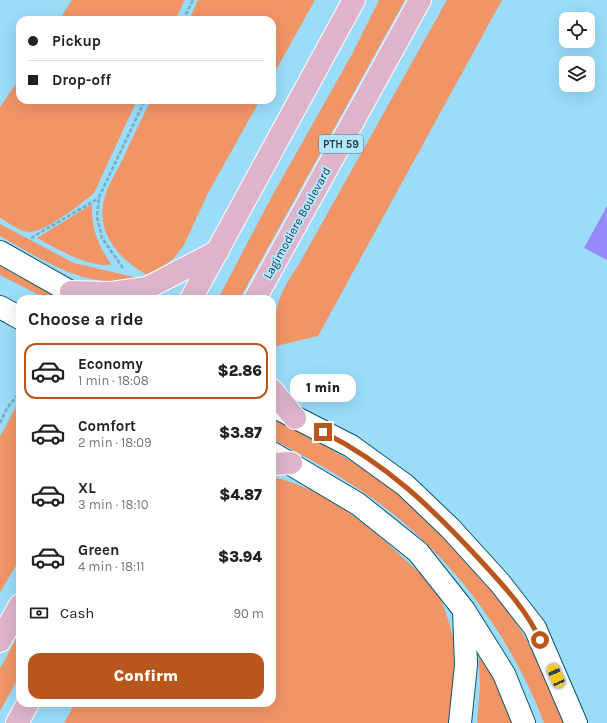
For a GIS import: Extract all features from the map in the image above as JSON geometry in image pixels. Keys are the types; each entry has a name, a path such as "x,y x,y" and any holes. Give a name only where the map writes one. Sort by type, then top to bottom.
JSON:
{"main road":[{"path":"193,295 354,0"},
{"name":"Lagimodiere Boulevard","path":"260,295 420,0"},
{"path":"88,295 147,288 218,250"},
{"path":"276,395 295,418"},
{"path":"0,641 16,612"},
{"path":"17,723 26,707"}],"street":[{"path":"0,252 75,295"},
{"path":"0,307 16,316"},
{"path":"276,406 295,418 351,446 405,484 450,528 490,572 535,628 576,723"},
{"path":"281,464 358,504 418,552 464,610 504,674 524,723"},
{"path":"460,723 466,665 464,610"}],"path":[{"path":"185,16 193,0"},
{"path":"122,268 102,238 98,217 99,197 143,104"},
{"path":"31,238 99,197"},
{"path":"0,423 7,408 16,397"}],"shaded area":[{"path":"72,0 185,0 177,16 62,16"},
{"path":"198,0 315,0 276,70 276,16 191,16"},
{"path":"379,0 405,0 242,295 220,295 271,198 351,56"},
{"path":"447,0 502,0 318,336 276,346 276,311 286,284 298,266"},
{"path":"16,84 16,104 135,104 94,193 52,223 35,231 28,232 17,228 0,218 0,107"},
{"path":"149,104 258,104 208,193 184,245 174,258 147,275 127,261 111,243 106,233 103,221 102,209 108,187"},
{"path":"92,204 96,236 102,250 111,264 94,264 84,261 73,257 37,238"},
{"path":"0,224 74,263 138,278 120,281 102,281 66,271 0,236"},
{"path":"0,266 54,295 39,295 0,275"},
{"path":"16,407 16,566 0,592 0,437"},
{"path":"276,418 360,466 417,508 495,590 531,647 565,723 544,723 515,660 497,630 477,601 431,548 379,503 353,485 276,441"},
{"path":"276,478 292,482 311,490 348,512 365,524 424,577 441,600 453,635 457,653 459,697 457,723 64,723 73,707 276,707"},
{"path":"16,639 16,682 0,711 0,669"},
{"path":"480,651 516,723 477,723 480,685 478,652"}],"building":[{"path":"607,206 607,260 584,248"}],"route":[{"path":"323,432 351,446 405,484 450,528 500,582 535,628 540,640"}]}
